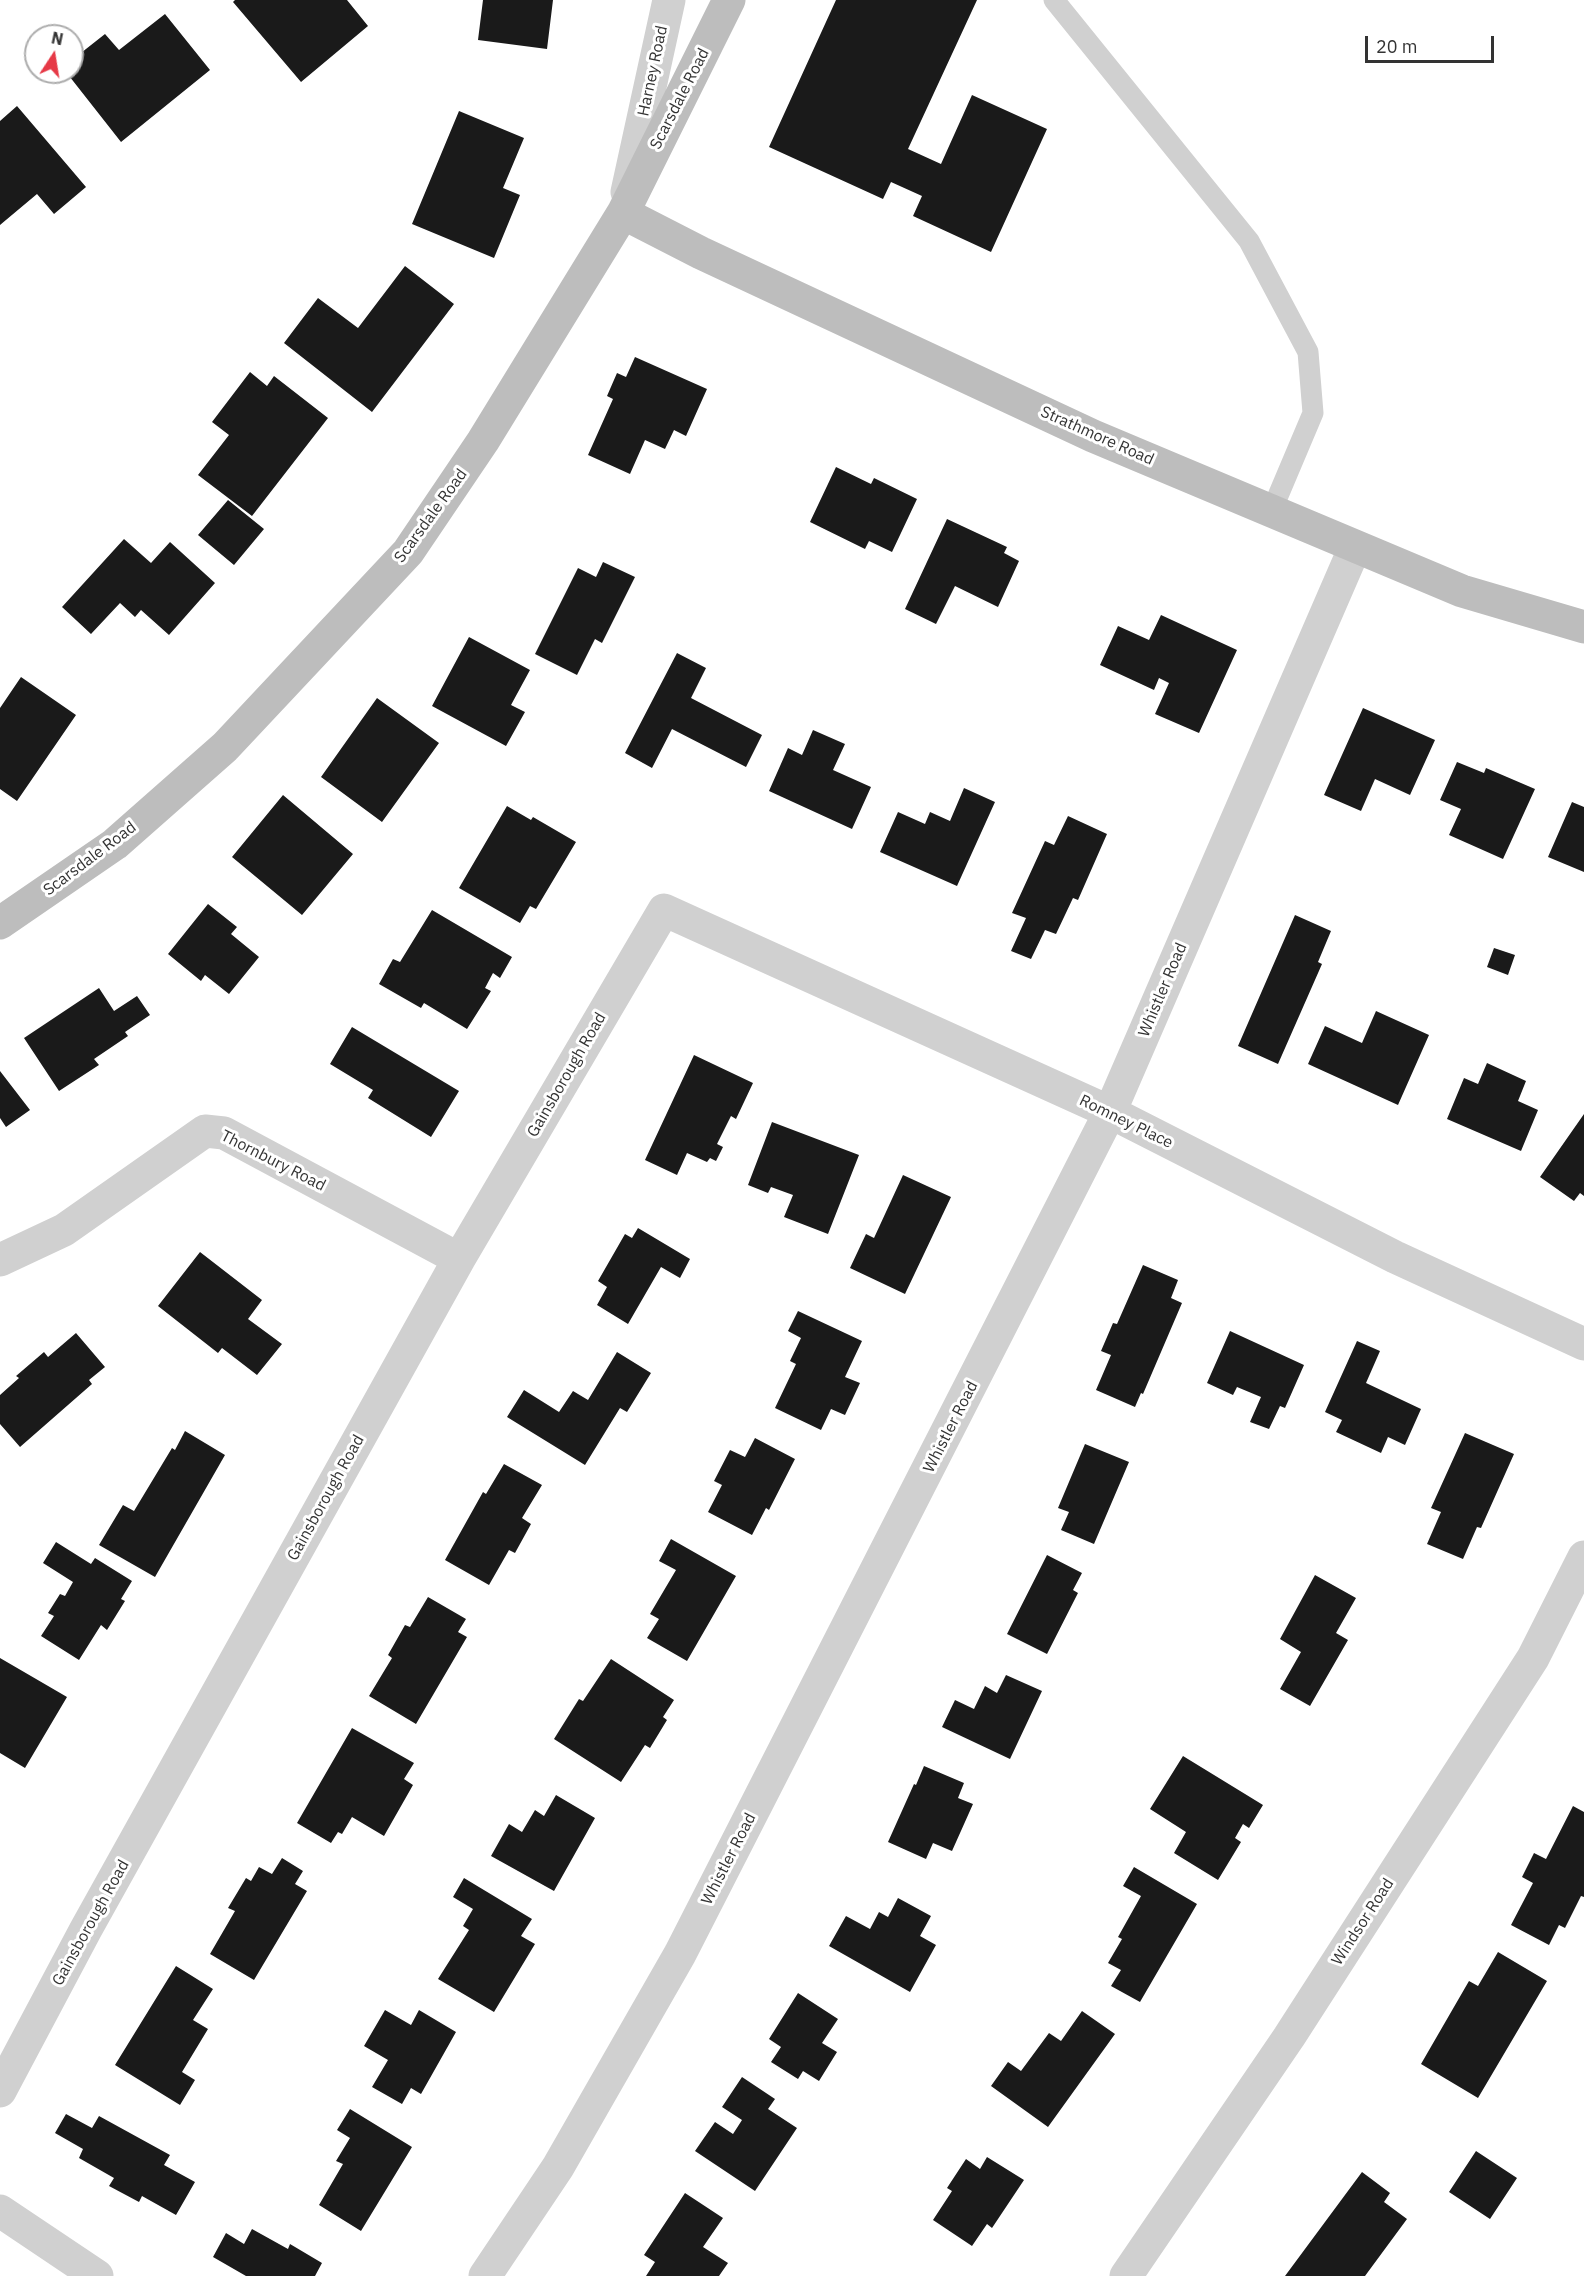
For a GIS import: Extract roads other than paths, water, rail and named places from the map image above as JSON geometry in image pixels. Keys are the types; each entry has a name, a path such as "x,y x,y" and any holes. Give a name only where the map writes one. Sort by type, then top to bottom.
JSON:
{"street":[{"name":"Harney Road","path":"622,213 669,0"},
{"name":"Scarsdale Road","path":"0,923 115,844 225,747 408,552 483,441 622,213 729,0"},
{"name":"Strathmore Road","path":"622,213 701,253 1093,436 1462,591 1584,627"},
{"name":"Whistler Road","path":"485,2276 558,2167 680,1954 1110,1113 1355,547"},
{"name":"Romney Place","path":"664,910 1110,1113 1395,1257 1584,1344"},
{"name":"Gainsborough Road","path":"0,2091 86,1929 459,1259 664,910"},
{"name":"Thornbury Road","path":"0,1260 64,1230 205,1131 224,1133 459,1259"},
{"name":"Windsor Road","path":"1126,2276 1289,2037 1527,1668 1584,1557"},
{"path":"0,2211 97,2276"}],"lane":[{"path":"1054,0 1249,242 1308,352 1313,413 1272,510"}]}
